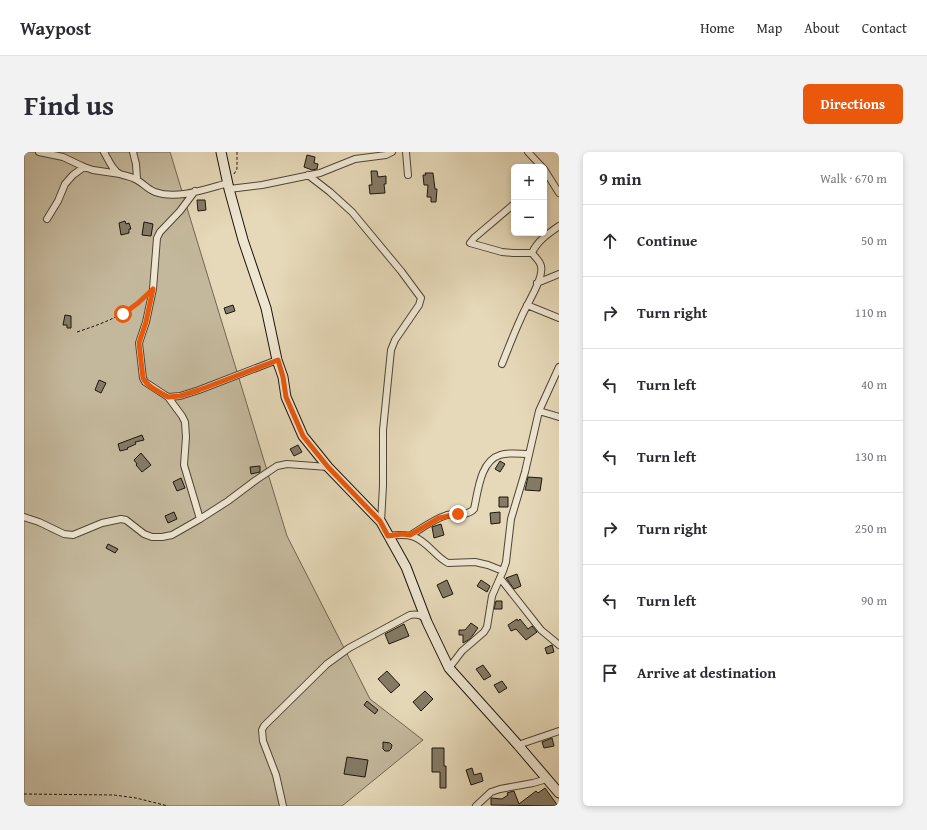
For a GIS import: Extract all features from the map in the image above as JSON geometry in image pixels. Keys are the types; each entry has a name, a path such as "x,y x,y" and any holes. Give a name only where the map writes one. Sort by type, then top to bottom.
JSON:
{"street":[{"path":"39,152 63,157 93,170 120,174 137,179 154,192 170,196 228,184 262,185 320,173 355,159 386,155 392,152"},
{"path":"104,152 120,174"},
{"path":"133,152 136,164 137,179"},
{"path":"221,152 243,240 266,308 283,377 286,397 303,436 328,467 381,522 406,567 427,622 449,668 559,793"},
{"path":"406,152 408,175"},
{"path":"528,152 539,164"},
{"path":"48,219 65,184 73,175 84,167"},
{"path":"547,173 559,193"},
{"path":"308,175 347,207 401,271 421,298 420,305 398,335 391,350 383,430 381,522"},
{"path":"550,177 559,179"},
{"path":"195,191 172,220 160,232 157,238 153,289 146,322 139,343 143,378 145,382 168,397 185,422 186,437 184,465 200,519"},
{"path":"511,207 470,243 502,252 532,253"},
{"path":"532,253 538,243 559,226"},
{"path":"502,364 521,317 532,297 542,267 532,253"},
{"path":"537,283 559,274"},
{"path":"527,305 559,318"},
{"path":"168,397 180,396 199,390 278,360"},
{"path":"449,668 462,651 484,632 487,627 492,596 503,571 508,548 511,519 539,411 559,367"},
{"path":"539,411 559,417"},
{"path":"410,535 439,518 448,515 468,514 472,512 484,469 494,458 501,455 529,454"},
{"path":"24,517 43,523 64,534 73,535 102,523 121,519 126,520 144,534 162,538 172,535 200,519 278,466 287,464 328,467"},
{"path":"388,536 402,534 410,535 427,545 444,561 453,563 475,562 503,571"},
{"path":"500,578 541,630 559,645"},
{"path":"283,806 276,775 263,741 262,730 264,726 327,664 349,648 410,615 416,614 422,616 427,622"},
{"path":"518,745 559,731"},
{"path":"476,806 491,792 533,783 547,778"}],"path":[{"path":"228,184 236,173 237,152"},
{"path":"77,332 107,322 123,314 153,289"},
{"path":"24,794 114,795 136,798 168,806"}],"shaded area":[{"path":"24,152 170,152 287,536 370,699 423,740 342,806 24,806"}],"building":[{"path":"307,155 315,157 314,163 318,164 317,169 312,170 304,167"},
{"path":"371,171 377,171 378,177 386,176 386,184 384,184 385,193 370,194 369,185 372,185"},
{"path":"425,173 433,173 435,189 437,189 436,202 431,202 431,197 427,197 428,185 424,185 423,175 426,175"},
{"path":"197,200 205,200 206,210 198,211"},
{"path":"125,221 126,224 129,223 131,229 129,229 129,233 121,235 119,223"},
{"path":"144,222 153,224 151,236 142,235"},
{"path":"233,305 235,311 226,314 224,308"},
{"path":"65,315 71,316 71,328 67,328 67,325 63,325"},
{"path":"99,380 106,383 101,393 95,390"},
{"path":"142,435 144,440 135,442 136,444 127,448 128,449 120,451 118,444"},
{"path":"298,445 302,452 294,456 290,449"},
{"path":"141,453 151,465 142,472 134,460"},
{"path":"500,461 505,464 500,472 495,469"},
{"path":"260,466 260,472 251,474 250,467"},
{"path":"528,477 542,478 540,491 525,490"},
{"path":"181,478 185,488 177,491 173,482"},
{"path":"499,497 508,497 508,507 499,507"},
{"path":"174,512 177,519 168,523 165,516"},
{"path":"500,512 500,523 491,524 490,513"},
{"path":"441,524 444,535 434,538 432,527"},
{"path":"108,544 118,549 115,553 106,548"},
{"path":"517,574 521,586 514,589 506,578"},
{"path":"447,580 453,594 443,598 437,585"},
{"path":"481,580 490,586 487,592 477,586"},
{"path":"496,601 502,601 502,609 494,609"},
{"path":"517,619 518,621 520,619 528,629 532,626 537,632 526,640 516,629 511,631 508,625"},
{"path":"471,623 478,628 470,639 463,643 463,635 459,635 459,630 465,630"},
{"path":"404,624 409,636 389,644 385,634"},
{"path":"552,645 554,652 547,654 545,648"},
{"path":"483,665 491,676 484,680 476,669"},
{"path":"387,671 400,685 391,693 378,679"},
{"path":"502,681 507,688 499,693 494,685"},
{"path":"425,691 433,699 421,711 413,702"},
{"path":"367,701 378,710 375,714 364,705"},
{"path":"552,738 554,746 544,748 542,742"},
{"path":"383,742 390,743 392,745 389,751 385,751 383,749"},
{"path":"432,748 444,748 446,788 440,788 440,772 432,772"},
{"path":"347,757 368,760 365,777 344,774"},
{"path":"472,768 474,775 481,773 483,781 471,785 466,770"},
{"path":"545,788 558,806 491,805 491,798 502,799 508,795 507,793 514,791 519,804 536,791 538,793"}],"route":[{"path":"123,314 153,289 146,322 139,343 143,378 145,382 168,397 180,396 199,390 278,360 283,377 286,397 303,436 328,467 380,521 388,536 402,534 410,535 439,518 458,514"}]}
